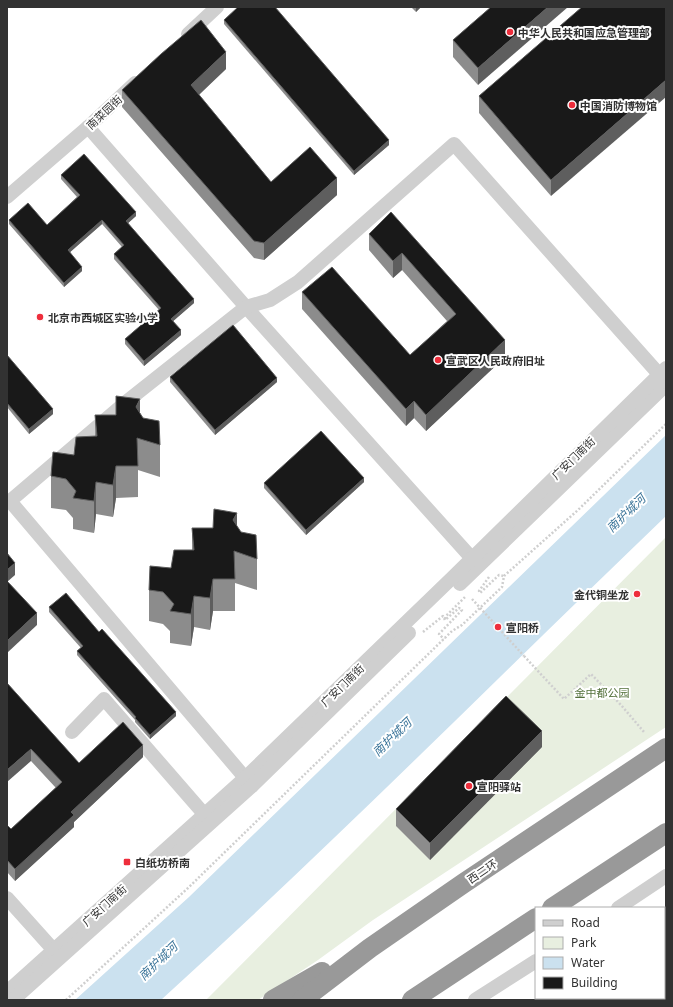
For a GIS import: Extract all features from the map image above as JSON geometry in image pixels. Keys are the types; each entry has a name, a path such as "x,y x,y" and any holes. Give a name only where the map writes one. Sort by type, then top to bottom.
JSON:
{"highway":[{"name":"西二环","path":"302,1000 370,948 464,883 666,748"},
{"path":"554,907 666,833"},
{"path":"412,1000 535,919"},
{"path":"273,1000 321,972 370,948"}],"street":[{"path":"178,43 217,7"},
{"name":"南菜园街","path":"8,193 88,127 144,75"},
{"path":"88,127 246,307 479,566"},
{"path":"248,782 10,500 126,402 246,307 270,300 298,282 454,144 664,377"},
{"name":"广安门南街","path":"7,992 57,953 208,819 479,566 664,377"},
{"path":"72,732 104,699 208,819"},
{"path":"620,907 666,876"},
{"path":"7,898 57,953"},
{"name":"广安门南街","path":"13,1000 57,953"},
{"path":"475,1000 535,962"}],"path":[{"path":"66,1000 188,888 452,630 468,620 502,587 504,576 578,510 666,424"},
{"path":"479,566 490,576 478,591 480,593 499,575 504,576"},
{"path":"472,599 564,699 591,674 621,705 644,732"}],"green space":[{"name":"金中都公园","path":"666,537 666,727 373,920 318,960 258,1000 206,1000"}],"water":[{"name":"南护城河","path":"666,435 666,516 353,820 161,1000 75,1000 189,897"}],"building":[{"path":"238,7 275,7 389,140 354,171 224,20"},
{"path":"491,7 548,7 478,68 453,40"},
{"name":"中国消防博物馆","path":"582,7 666,7 666,80 551,180 479,96"},
{"path":"201,20 226,52 191,85 271,182 310,147 337,178 264,243 254,241 122,90"},
{"path":"84,154 136,212 126,221 194,299 171,319 181,330 144,361 125,339 161,308 114,254 124,245 102,220 68,250 82,267 64,283 9,220 28,203 47,225 80,195 61,175"},
{"path":"391,212 505,340 426,415 414,401 406,409 302,292 332,267 410,355 456,314 402,253 393,261 369,234"},
{"path":"233,325 277,378 215,430 170,377"},
{"path":"7,355 53,409 29,429 7,403"},
{"path":"116,396 140,399 136,407 143,418 159,421 160,445 137,438 138,466 116,466 113,485 96,482 94,501 73,498 76,491 66,479 51,476 53,452 74,455 76,437 97,436 95,415 116,415"},
{"path":"321,431 364,478 306,530 264,483"},
{"path":"214,509 237,513 233,520 241,532 256,535 257,559 234,551 235,579 213,579 210,598 194,596 191,614 170,611 174,604 163,592 149,590 150,566 171,568 174,550 194,550 192,528 213,528"},
{"path":"7,553 15,563 7,570"},
{"path":"7,581 37,613 7,641"},
{"path":"66,593 99,632 102,629 176,712 150,735 135,718 136,717 77,651 83,646 49,607"},
{"path":"7,683 79,763 123,722 143,745 71,812 74,815 15,869 7,860 7,825 11,829 62,782 31,749 7,770"},
{"name":"宣阳驿站","path":"506,696 542,731 430,843 396,809"}],"place":[{"name":"中华人民共和国应急管理部","path":"510,32"},
{"name":"中国消防博物馆","path":"572,105"},
{"name":"北京市西城区实验小学","path":"40,317"},
{"name":"宣武区人民政府旧址","path":"438,360"},
{"name":"金代铜坐龙","path":"637,594"},
{"name":"宣阳桥","path":"498,627"},
{"name":"宣阳驿站","path":"469,786"},
{"name":"白纸坊桥南","path":"127,862"}]}
